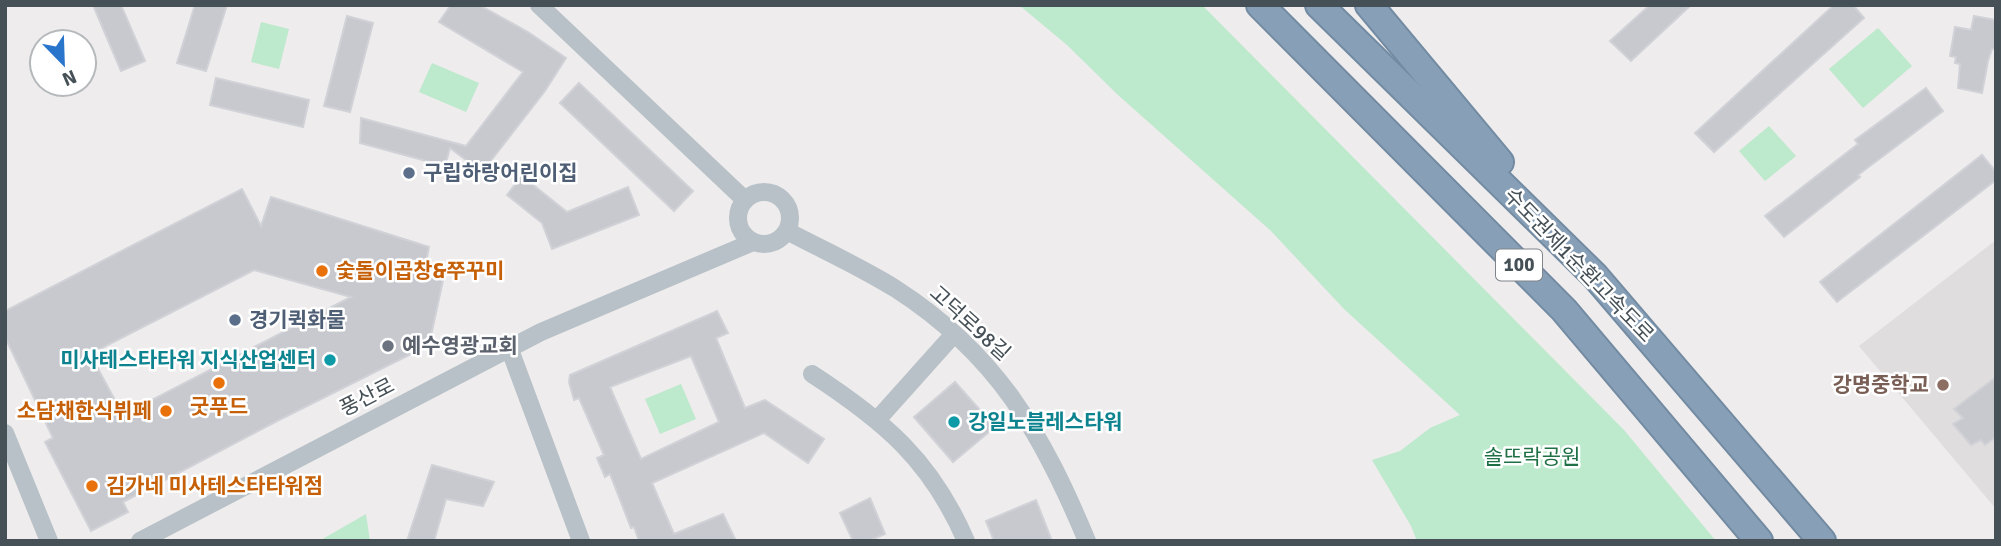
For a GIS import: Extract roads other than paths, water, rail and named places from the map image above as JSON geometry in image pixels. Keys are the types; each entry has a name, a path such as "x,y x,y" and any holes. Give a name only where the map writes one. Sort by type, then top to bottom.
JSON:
{"highway":[{"name":"수도권제1순환고속도로","path":"1260,5 1564,310 1759,541"},
{"name":"수도권제1순환고속도로","path":"1319,5 1595,276 1822,541"},
{"path":"1369,5 1595,276"}],"street":[{"path":"539,5 745,200"},
{"path":"766,192 781,198 789,212 787,230 777,241 769,244 753,242 746,237 738,223 738,215 745,200 751,195 766,192"},
{"name":"고덕로98길","path":"787,230 894,288 954,334 994,373 1049,455 1087,541"},
{"name":"풍산로","path":"141,541 541,332 753,242"},
{"path":"877,420 954,334"},
{"path":"510,350 581,541"},
{"path":"812,374 857,403 906,446 930,474 950,506 966,541"},
{"path":"5,433 49,541"}],"place":[{"name":"구립하랑어린이집","path":"409,173"},
{"name":"숯돌이곱창&쭈꾸미","path":"322,271"},
{"name":"경기퀵화물","path":"235,320"},
{"name":"예수영광교회","path":"388,346"},
{"name":"미사테스타타워 지식산업센터","path":"330,360"},
{"name":"굿푸드","path":"219,383"},
{"name":"강명중학교","path":"1943,385"},
{"name":"소담채한식뷔페","path":"166,411"},
{"name":"강일노블레스타워","path":"954,422"},
{"name":"김가네 미사테스타타워점","path":"92,486"}],"park label":[{"name":"솔뜨락공원","path":"1532,457"}]}
